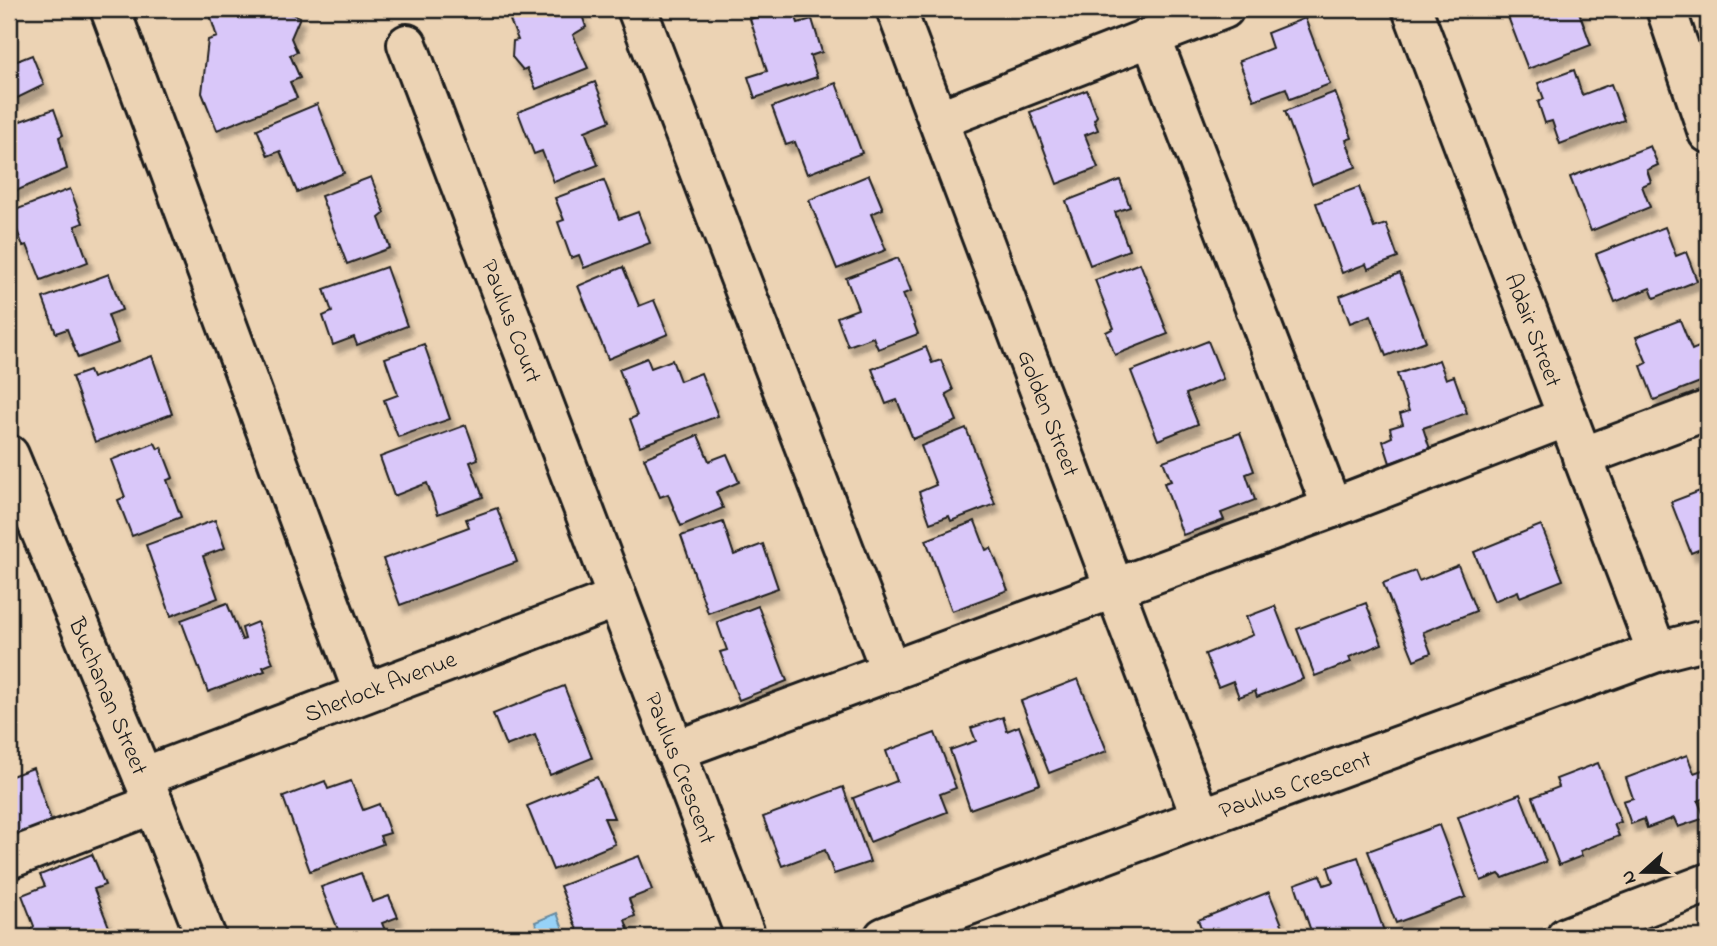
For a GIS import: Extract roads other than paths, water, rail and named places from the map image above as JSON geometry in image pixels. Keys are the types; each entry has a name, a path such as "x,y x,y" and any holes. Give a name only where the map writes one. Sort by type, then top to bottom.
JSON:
{"street":[{"path":"110,9 363,692"},
{"path":"637,9 891,672"},
{"name":"Golden Street","path":"896,9 1201,818"},
{"path":"938,120 1224,9"},
{"name":"Adair Street","path":"1412,9 1657,652"},
{"path":"1667,9 1708,133"},
{"path":"1151,37 1332,509"},
{"name":"Paulus Court","path":"407,44 617,598"},
{"path":"1583,457 1708,410"},
{"path":"674,751 1332,509 1567,417"},
{"name":"Buchanan Street","path":"9,455 149,790 206,937"},
{"name":"Sherlock Avenue","path":"9,859 149,790 363,692 617,598"},
{"name":"Paulus Crescent","path":"617,598 746,937"},
{"name":"Paulus Crescent","path":"884,937 1657,652 1708,639"},
{"path":"1566,937 1708,883"}],"water":[{"path":"557,913 566,937 541,937 535,922"}]}
